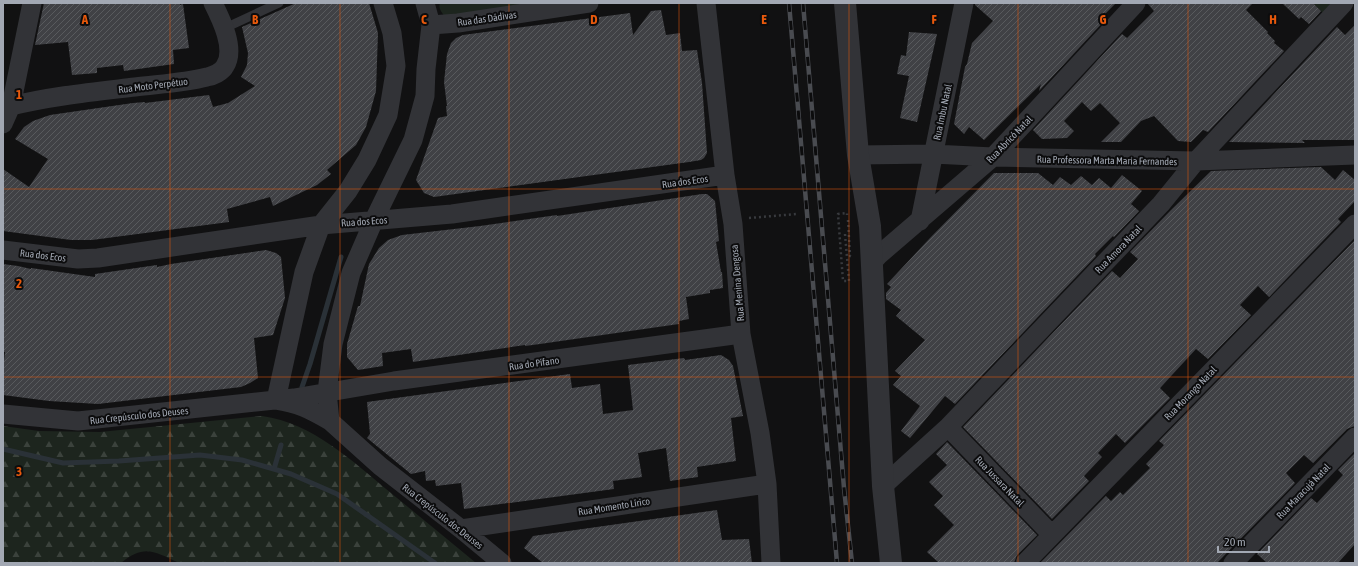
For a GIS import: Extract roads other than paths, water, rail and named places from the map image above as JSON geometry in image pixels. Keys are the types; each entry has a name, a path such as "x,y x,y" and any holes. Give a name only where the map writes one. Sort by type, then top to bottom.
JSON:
{"street":[{"path":"3,124 11,106 32,3"},
{"name":"Rua Moto Perpétuo","path":"11,106 44,98 174,83 208,77 221,71 228,61 229,53 225,28 213,3"},
{"path":"276,400 304,272 321,224 348,191 367,160 388,116 396,66 392,33 383,3"},
{"path":"330,422 327,392 333,344 351,273 374,220 413,140 425,96 426,69 431,25 425,3"},
{"name":"Rua das Dádivas","path":"431,25 458,23 589,3"},
{"name":"Rua Menina Dengosa","path":"706,3 725,175 732,220 742,334 760,433 767,484 771,563"},
{"path":"845,3 858,155 870,226 883,486 891,563"},
{"name":"Rua Imbu Natal","path":"920,221 964,3"},
{"name":"Rua Abricó Natal","path":"871,259 879,255 920,221 993,157 1136,3"},
{"name":"Rua Amora Natal","path":"883,486 948,427 1161,204 1196,161 1344,3"},
{"path":"396,66 426,69"},
{"name":"Rua Professora Marta Maria Fernandes","path":"858,155 933,154 993,157 1196,161 1355,155"},
{"name":"Rua dos Ecos","path":"3,250 78,260 98,258 321,224 452,214 725,175"},
{"name":"Rua Morango Natal","path":"1025,563 1355,224"},
{"name":"Rua do Pífano","path":"327,392 402,380 742,334"},
{"name":"Rua Crepúsculo dos Deuses","path":"3,414 78,421 294,398 327,392"},
{"name":"Rua Crepúsculo dos Deuses","path":"276,400 310,409 330,422 380,466 502,563"},
{"name":"Rua Jussara Natal","path":"948,427 1052,535"},
{"name":"Rua Maracujá Natal","path":"1234,563 1355,437"},
{"name":"Rua Momento Lírico","path":"461,529 767,484"}],"lane":[{"path":"225,28 279,3"}],"waterway":[{"path":"302,387 341,257"},
{"path":"274,469 281,445"},
{"path":"3,449 63,463 119,461 200,455 242,460 291,474 337,494 435,563"}],"railway":[{"path":"789,3 837,563"},
{"path":"803,3 844,488 852,563"}]}
